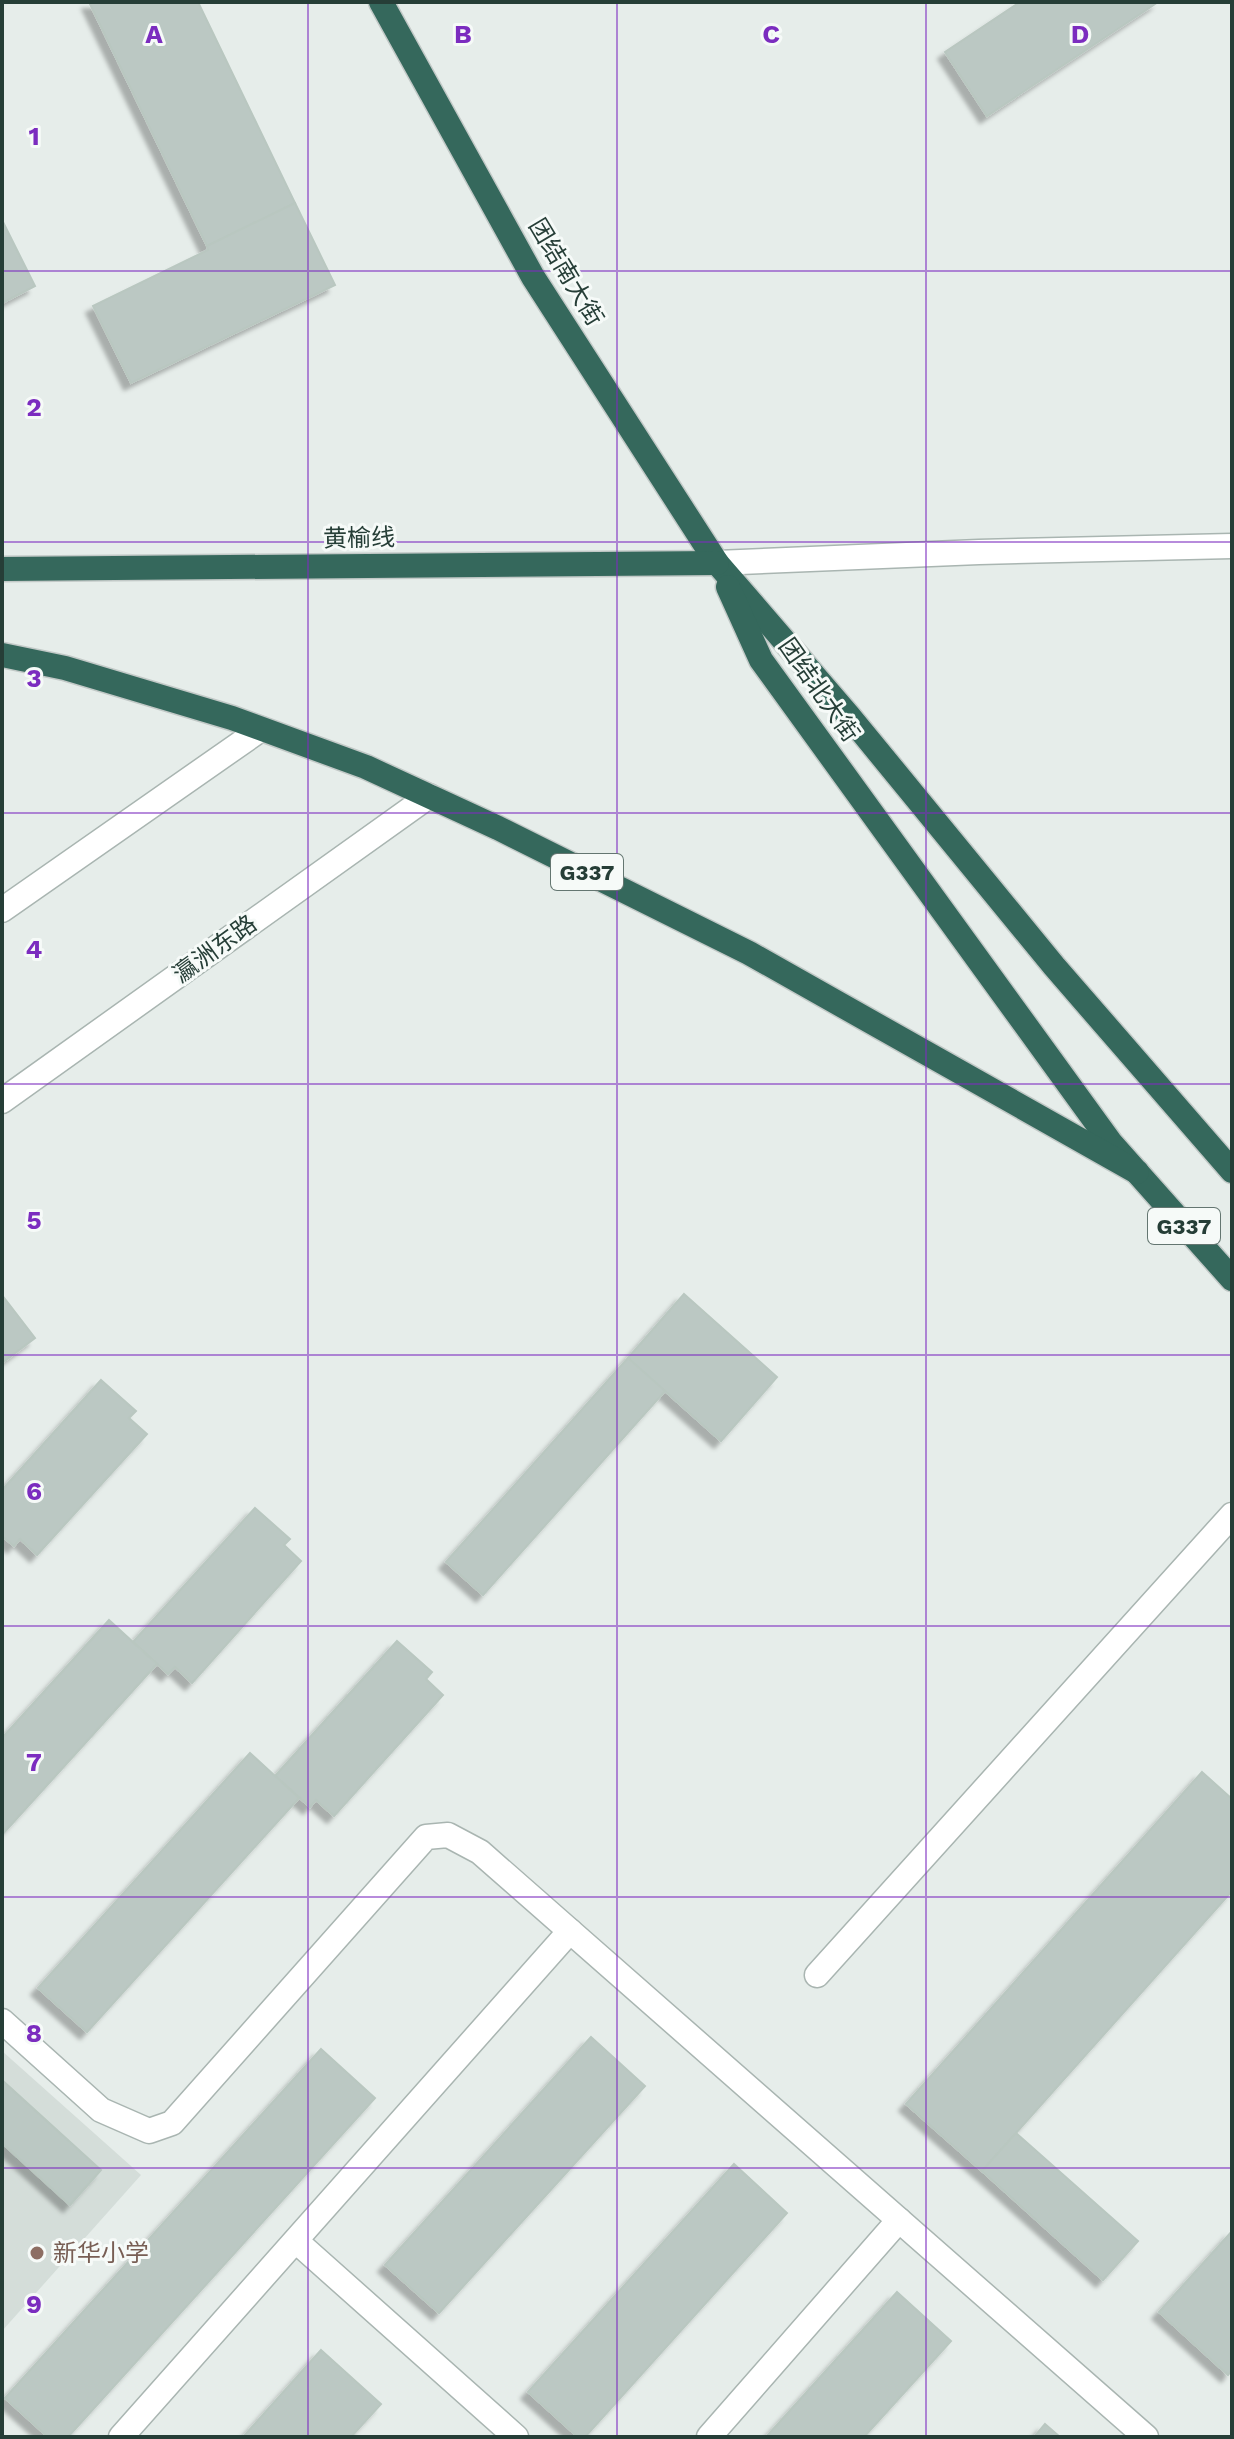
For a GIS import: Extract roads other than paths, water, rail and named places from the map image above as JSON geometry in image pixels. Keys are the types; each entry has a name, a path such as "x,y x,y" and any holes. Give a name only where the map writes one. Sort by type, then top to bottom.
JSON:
{"highway":[{"name":"团结南大街","path":"381,2 533,277 717,563"},
{"name":"黄榆线","path":"2,569 717,563"},
{"name":"团结北大街","path":"717,563 849,716 1054,966 1232,1171"},
{"name":"团结北大街","path":"717,563 761,660 1111,1143 1232,1279"},
{"name":"G337","path":"2,655 65,668 232,718 366,767 498,828 749,953 1137,1172"}],"street":[{"path":"717,563 1232,546"},
{"path":"2,910 261,729"},
{"name":"瀛洲东路","path":"2,1101 429,796"},
{"path":"817,1975 1232,1515"},
{"path":"2,2021 101,2110 149,2131 172,2123 426,1837 448,1835 480,1852 1146,2437"},
{"path":"121,2437 570,1931"},
{"path":"709,2437 899,2220"},
{"path":"296,2241 516,2437"}],"place":[{"name":"新华小学","path":"37,2253"}]}
